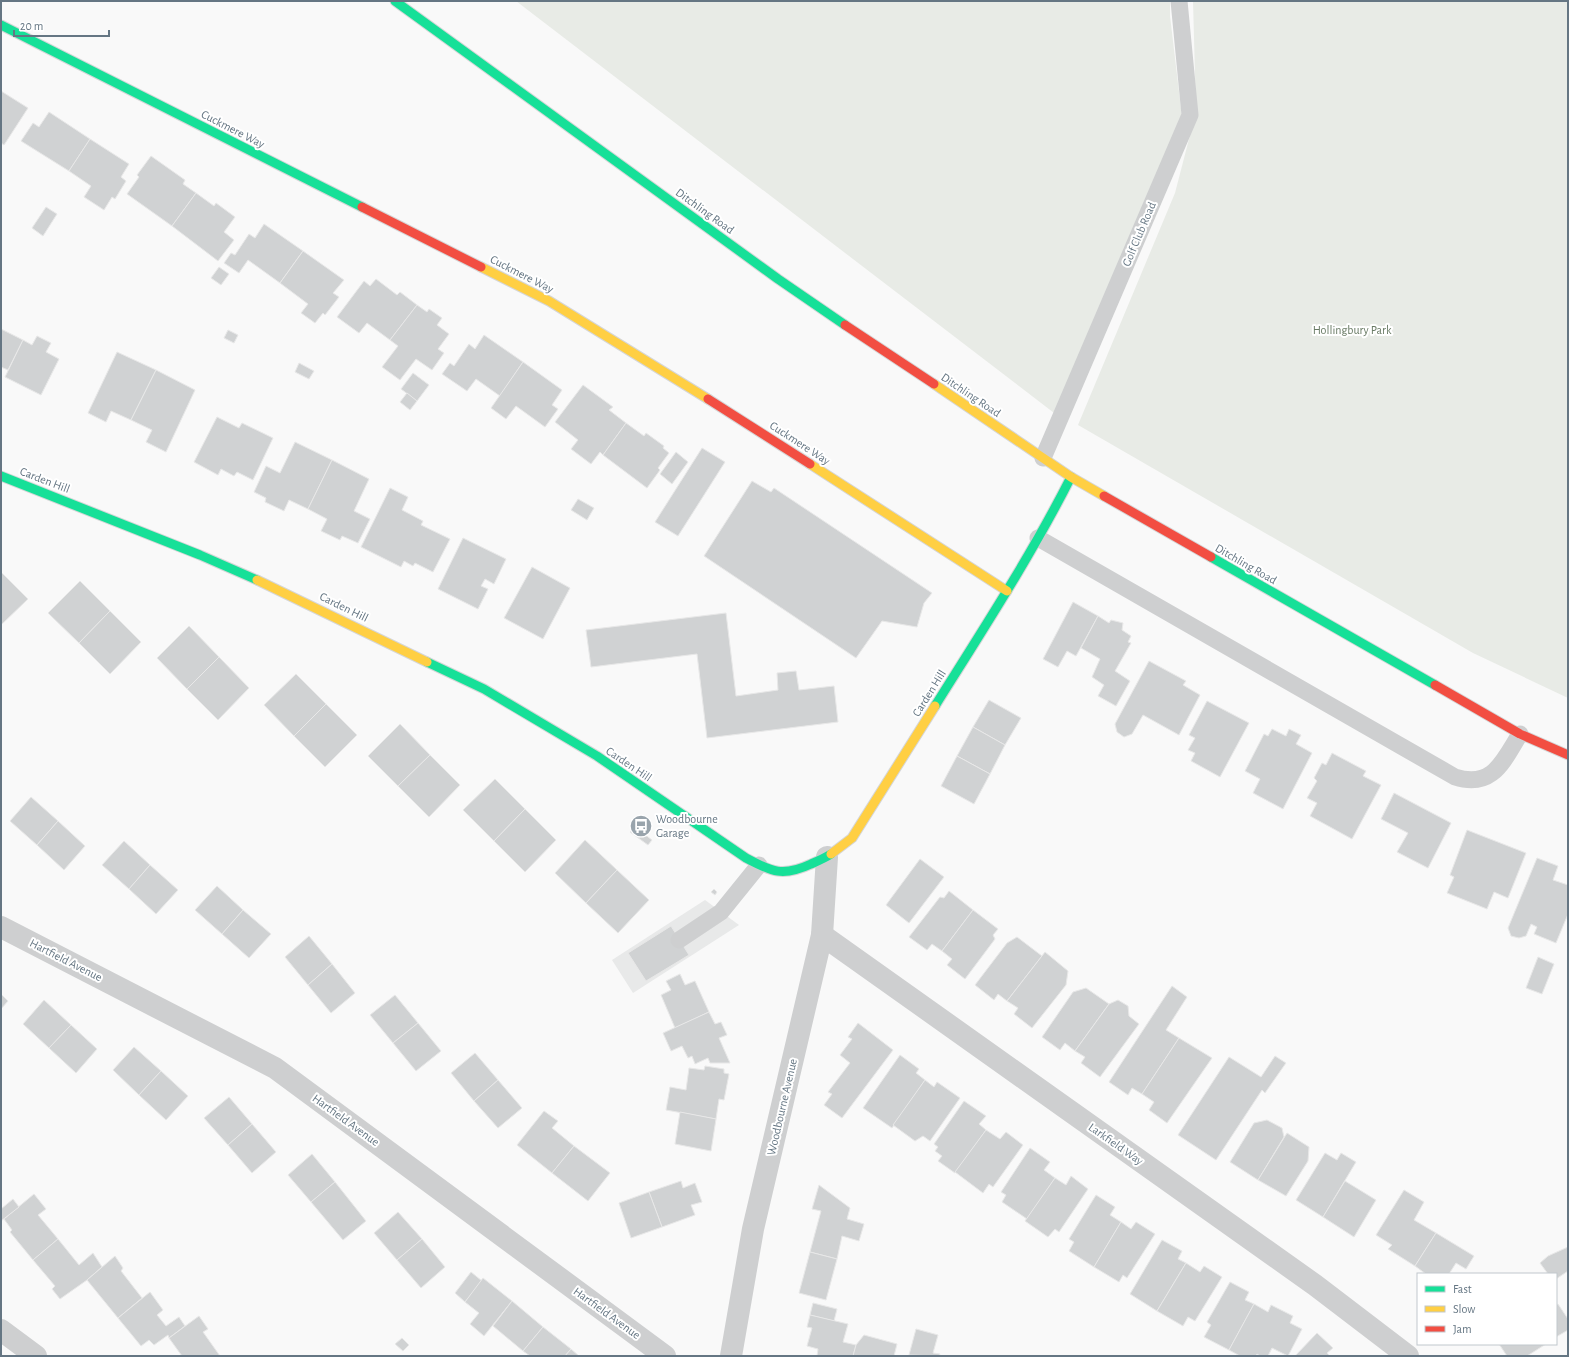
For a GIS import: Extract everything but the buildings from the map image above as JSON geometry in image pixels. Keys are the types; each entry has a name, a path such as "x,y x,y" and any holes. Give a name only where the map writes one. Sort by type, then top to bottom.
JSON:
{"street":[{"name":"Ditchling Road","path":"395,1 778,279 1071,478 1520,734 1568,756"},
{"name":"Cuckmere Way","path":"1,25 549,301 753,427 1007,591"},
{"name":"Carden Hill","path":"1,476 193,552 273,587 484,689 597,756 746,858 759,865 778,872 791,872 804,868 827,857 852,838 1007,591 1071,478"},
{"name":"Woodbourne Avenue","path":"731,1356 753,1229 822,935 827,857"},
{"name":"Hartfield Avenue","path":"1,926 275,1068 665,1356"},
{"name":"Larkfield Way","path":"822,935 1315,1285 1408,1356"},
{"path":"1,1330 36,1356"}],"lane":[{"name":"Golf Club Road","path":"1043,458 1190,115 1179,1"},
{"path":"1038,538 1455,777 1465,780 1475,780 1487,777 1498,769 1520,734"},
{"path":"679,940 721,912 759,865"}],"shaded area":[{"path":"705,900 739,925 633,993 612,960"}],"green space":[{"path":"516,1 1170,1 1170,16 1182,117 1058,416"},
{"name":"Hollingbury Park","path":"1193,1 1568,1 1568,698 1473,653 1078,425 1175,193 1196,112"}],"traffic: fast":[{"path":"395,1 778,279 845,325"},
{"path":"1,25 362,207"},
{"path":"1,476 200,555 257,580"},
{"path":"935,706 1023,564 1071,477"},
{"path":"1211,557 1435,685"},
{"path":"427,662 484,689 597,756 746,858 763,867 785,872 793,871 814,863 831,854"}],"traffic: slow":[{"path":"481,267 549,301 708,399"},
{"path":"934,384 1071,477 1104,496"},
{"path":"810,464 1007,591"},
{"path":"257,580 427,662"},
{"path":"831,854 852,838 935,706"}],"traffic: jam":[{"path":"362,207 481,267"},
{"path":"845,325 934,384"},
{"path":"708,399 810,464"},
{"path":"1104,496 1211,557"},
{"path":"1435,685 1520,734 1568,755"}],"place":[{"name":"Woodbourne Garage","path":"641,826"}]}
